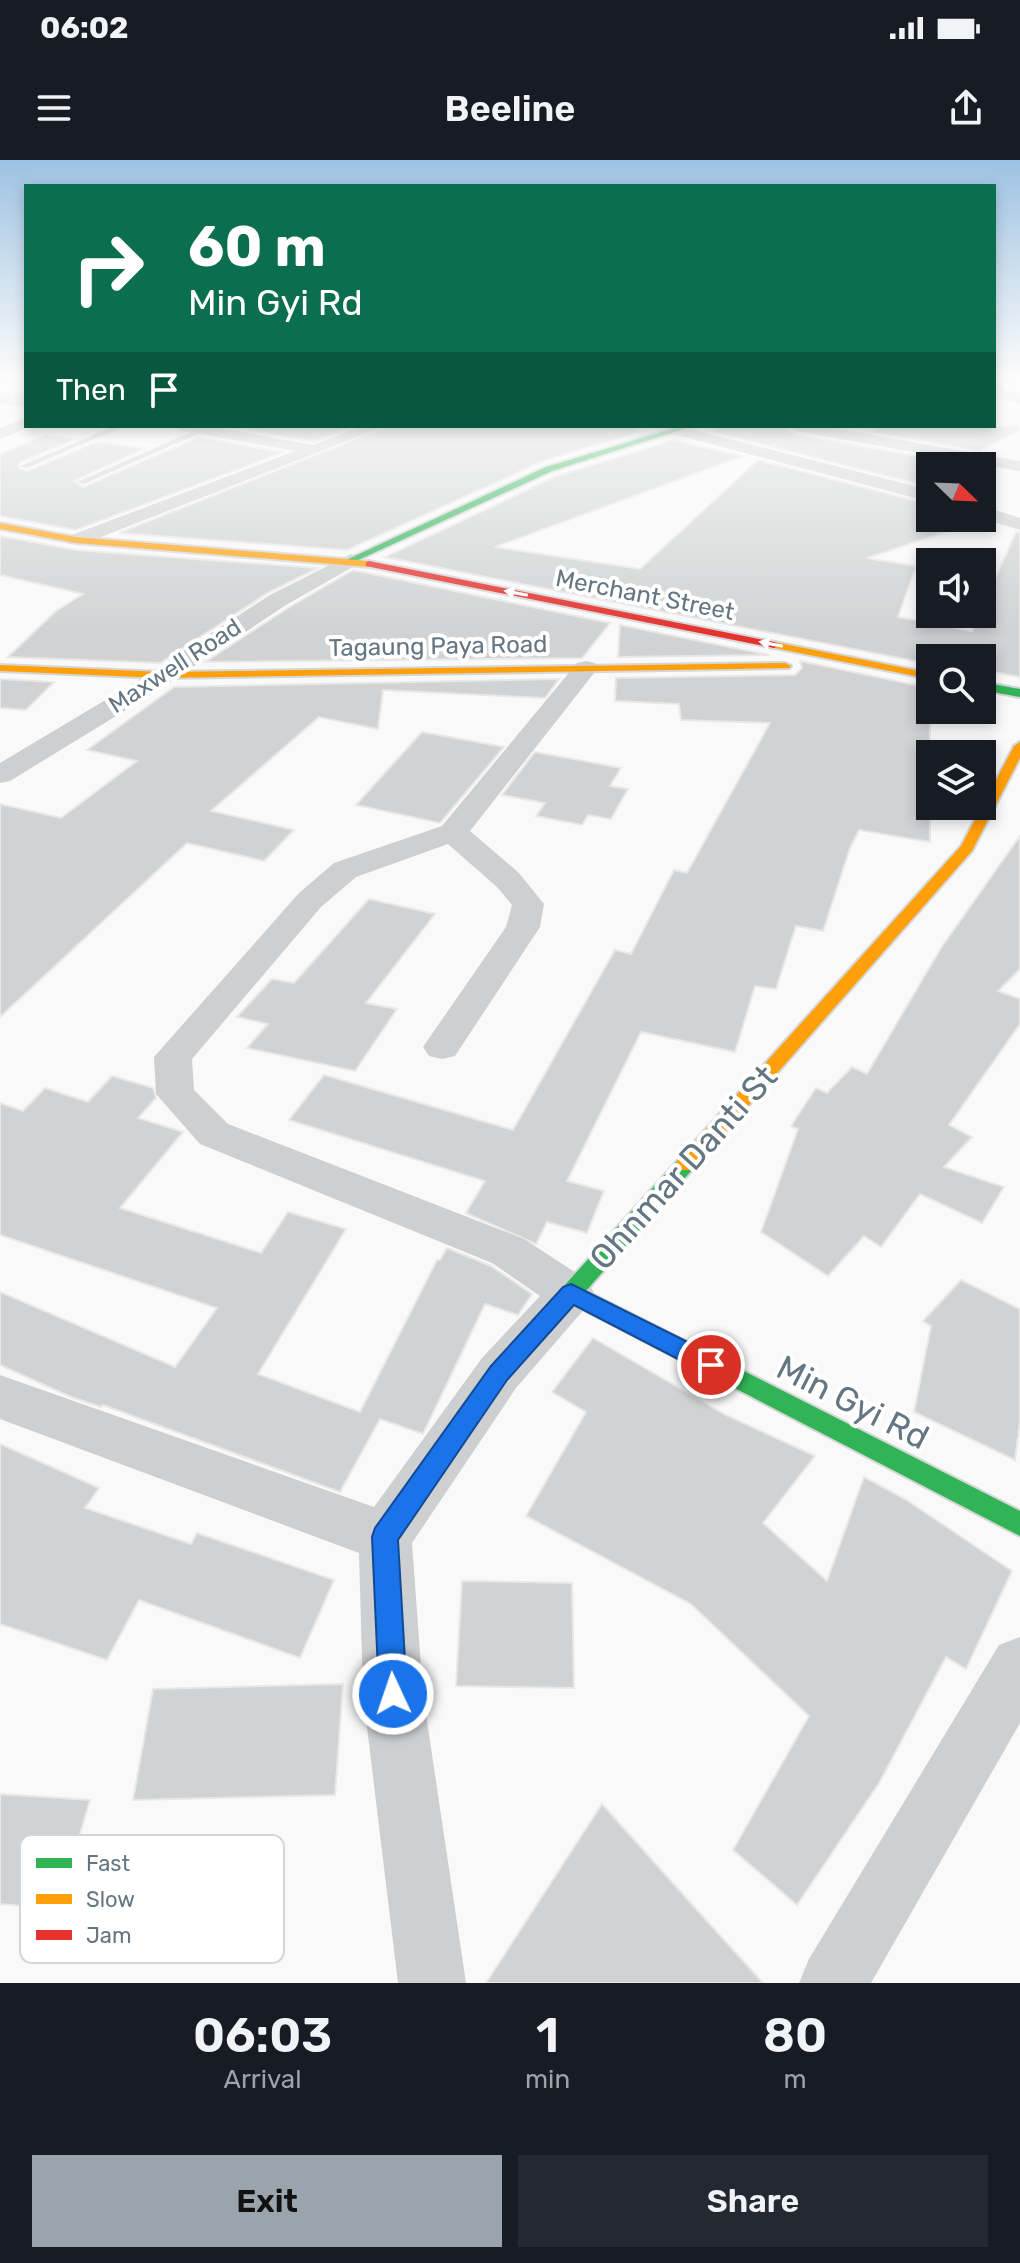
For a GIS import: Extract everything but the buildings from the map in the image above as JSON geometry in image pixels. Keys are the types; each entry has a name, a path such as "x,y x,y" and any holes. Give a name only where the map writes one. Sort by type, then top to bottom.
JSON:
{"main road":[{"path":"351,560 549,469 571,462"},
{"name":"Merchant Street","path":"0,526 76,540 351,560 916,673"},
{"name":"Tagaung Paya Road","path":"0,668 163,675 877,666"},
{"path":"996,689 1020,693"},
{"name":"Ohnmar Danti St","path":"571,1293 967,848 1020,746"},
{"name":"Min Gyi Rd","path":"571,1293 1020,1524"}],"street":[{"path":"76,540 279,462"},
{"path":"806,462 916,492"},
{"path":"998,462 1020,466"},
{"path":"996,516 1020,524"},
{"name":"Maxwell Road","path":"0,775 163,675 209,643 351,560"},
{"path":"571,1293 508,1251 214,1134 175,1094 173,1057 310,900 345,870 453,832 586,668"},
{"path":"442,1047 523,927 528,904 508,880 453,832"},
{"name":"Ohnmar Danti St","path":"385,1537 499,1373 571,1293"},
{"path":"0,1397 385,1537 393,1694 432,1983"},
{"path":"833,1983 1020,1666"}],"lane":[{"path":"24,466 34,462"},
{"path":"81,482 128,462"}],"traffic: fast":[{"path":"351,560 549,469 572,462"},
{"path":"996,689 1020,693"},
{"path":"685,1165 571,1293 1020,1524"}],"traffic: slow":[{"path":"0,526 76,540 369,564"},
{"path":"774,645 916,673"},
{"path":"0,668 163,675 785,666"},
{"path":"685,1165 967,848 1020,746"}],"traffic: jam":[{"path":"369,564 774,645"}],"route":[{"path":"393,1694 385,1537 499,1373 571,1293 711,1365"}]}
